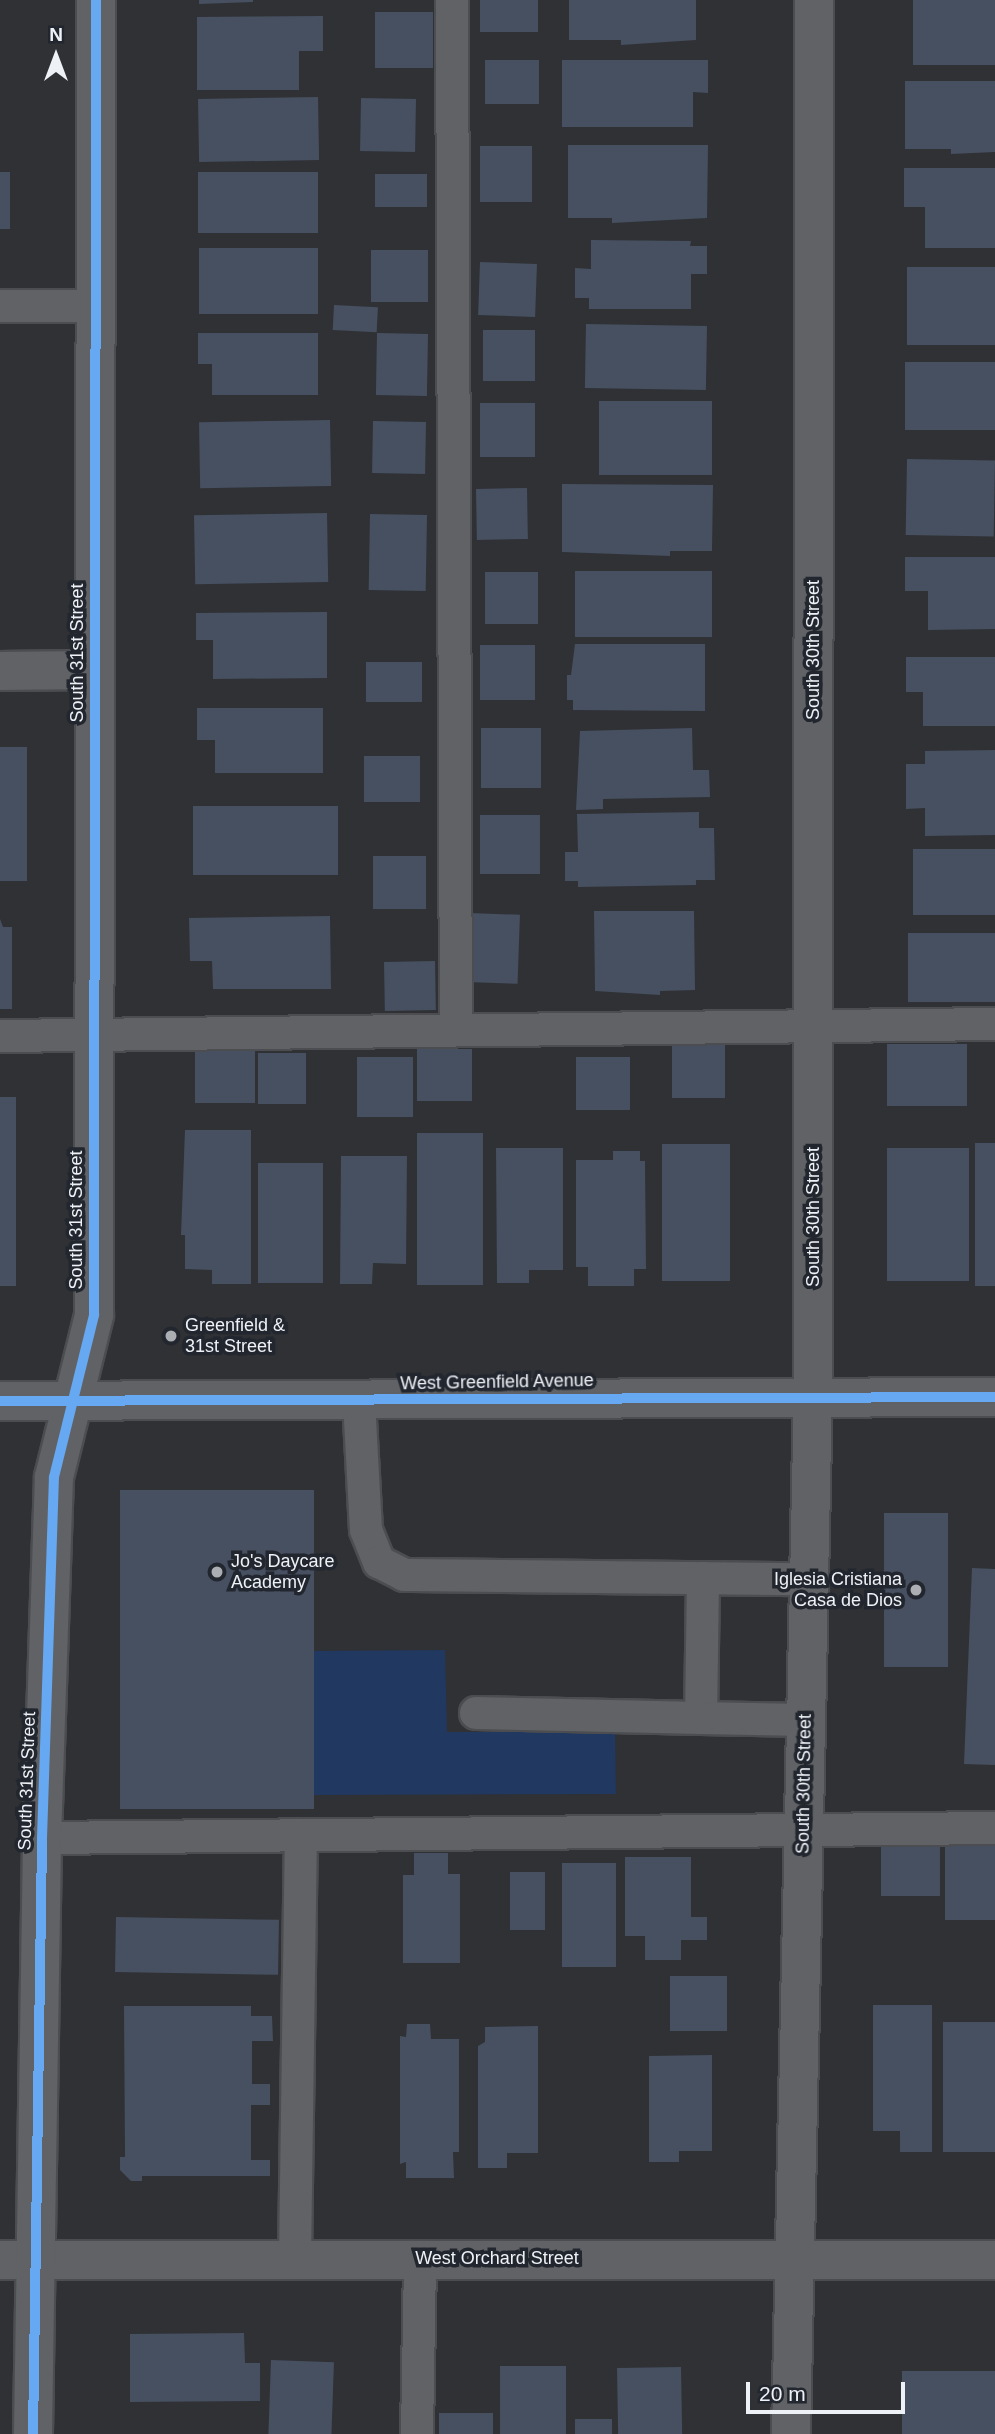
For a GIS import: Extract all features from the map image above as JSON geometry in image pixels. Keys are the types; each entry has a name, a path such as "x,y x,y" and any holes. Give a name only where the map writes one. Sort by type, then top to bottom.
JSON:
{"street":[{"name":"South 31st Street","path":"33,2434 18,2260 42,1838 54,1477 94,1315 96,0"},
{"name":"South 30th Street","path":"791,2434 813,1396 814,0"},
{"path":"0,671 94,670"},
{"name":"West Greenfield Avenue","path":"0,1401 74,1403 813,1396 995,1397"},
{"name":"West Orchard Street","path":"18,2260 420,2257 995,2260"}],"lane":[{"path":"452,0 456,1028"},
{"path":"0,306 95,306"},
{"path":"0,1036 456,1028 995,1024"},
{"path":"359,1401 366,1530 379,1562 404,1575 808,1579"},
{"path":"701,1718 703,1578"},
{"path":"476,1713 806,1720"},
{"path":"42,1838 995,1828"},
{"path":"295,2258 301,1835"},
{"path":"417,2434 420,2257"}],"shaded area":[{"path":"445,1650 447,1732 615,1732 616,1794 313,1795 313,1651"}],"building":[{"path":"199,0 253,0 253,2 199,4"},
{"path":"480,0 538,0 538,32 480,32"},
{"path":"569,0 696,0 696,40 621,45 621,40 569,40"},
{"path":"913,0 995,0 995,65 913,65"},
{"path":"375,12 433,12 433,68 375,68"},
{"path":"323,16 323,51 299,51 299,90 197,90 197,17"},
{"path":"485,60 539,60 539,104 485,104"},
{"path":"562,60 708,60 708,93 693,92 693,127 562,127"},
{"path":"905,81 995,81 995,152 951,154 951,149 905,149"},
{"path":"318,97 319,160 199,162 198,99"},
{"path":"361,98 416,99 415,152 360,151"},
{"path":"568,145 708,145 707,218 612,223 612,218 568,218"},
{"path":"480,146 532,146 532,202 480,202"},
{"path":"904,168 995,168 995,248 925,248 925,207 904,207"},
{"path":"0,172 10,172 10,229 0,229"},
{"path":"198,172 318,172 318,233 198,233"},
{"path":"375,174 427,174 427,207 375,207"},
{"path":"591,240 691,241 690,246 707,246 707,274 691,274 691,309 589,309 589,298 575,298 575,268 591,269"},
{"path":"199,248 318,248 318,314 199,314"},
{"path":"371,250 428,250 428,302 371,302"},
{"path":"480,262 537,264 535,317 478,315"},
{"path":"907,267 995,267 995,345 907,345"},
{"path":"334,305 378,307 377,332 333,330"},
{"path":"586,324 707,326 706,390 585,388"},
{"path":"483,330 535,330 535,381 483,381"},
{"path":"198,333 318,333 318,395 212,395 212,364 198,364"},
{"path":"377,333 428,334 427,396 376,395"},
{"path":"905,362 995,362 995,430 905,430"},
{"path":"599,401 712,401 712,475 599,475"},
{"path":"480,403 535,403 535,457 480,457"},
{"path":"330,420 331,486 200,488 199,422"},
{"path":"373,421 426,422 425,474 372,473"},
{"path":"907,459 995,461 994,537 906,535"},
{"path":"562,484 713,485 712,551 670,551 670,556 562,552"},
{"path":"527,488 528,539 477,540 476,489"},
{"path":"327,513 328,582 195,584 194,515"},
{"path":"370,514 427,515 426,591 369,590"},
{"path":"905,557 995,557 995,629 928,630 928,591 905,591"},
{"path":"575,571 712,571 712,637 575,637"},
{"path":"485,572 538,572 538,624 485,624"},
{"path":"327,612 327,678 213,679 213,640 196,640 196,613"},
{"path":"575,644 705,644 705,711 573,710 573,700 567,700 567,675 571,675"},
{"path":"480,645 535,645 535,700 480,700"},
{"path":"906,657 995,657 995,726 923,726 923,692 906,692"},
{"path":"366,662 422,662 422,702 366,702"},
{"path":"197,708 323,708 323,773 215,773 215,740 197,740"},
{"path":"481,728 541,728 541,788 481,788"},
{"path":"692,728 693,770 709,770 710,797 603,799 603,809 576,810 580,731"},
{"path":"0,747 27,747 27,881 0,881"},
{"path":"995,750 995,835 925,836 925,808 906,809 906,764 925,764 925,751"},
{"path":"364,756 420,756 420,802 364,802"},
{"path":"193,806 338,806 338,875 193,875"},
{"path":"699,812 699,828 714,828 715,880 696,880 696,885 578,887 578,881 565,881 565,852 578,852 577,814"},
{"path":"480,815 540,815 540,874 480,874"},
{"path":"913,849 995,849 995,915 913,915"},
{"path":"373,856 426,856 426,909 373,909"},
{"path":"594,911 694,911 695,990 660,991 660,995 595,991"},
{"path":"469,913 520,915 518,984 467,982"},
{"path":"330,916 331,989 213,989 212,961 190,961 189,918"},
{"path":"0,919 3,927 12,927 12,1009 0,1009"},
{"path":"908,933 995,933 995,1002 908,1002"},
{"path":"435,961 436,1010 385,1011 384,962"},
{"path":"672,1044 725,1044 725,1098 672,1098"},
{"path":"887,1044 967,1044 967,1106 887,1106"},
{"path":"195,1047 255,1047 255,1103 195,1103"},
{"path":"417,1049 472,1049 472,1101 417,1101"},
{"path":"258,1053 306,1053 306,1104 258,1104"},
{"path":"357,1057 413,1057 413,1117 357,1117"},
{"path":"576,1057 630,1057 630,1110 576,1110"},
{"path":"0,1097 16,1097 16,1286 0,1286"},
{"path":"185,1130 251,1130 251,1284 212,1284 212,1270 185,1269 185,1235 181,1235"},
{"path":"417,1133 483,1133 483,1285 417,1285"},
{"path":"975,1143 995,1143 995,1286 975,1286"},
{"path":"662,1144 730,1144 730,1281 662,1281"},
{"path":"496,1148 563,1148 563,1270 529,1270 529,1283 497,1283"},
{"path":"887,1148 969,1148 969,1281 887,1281"},
{"path":"613,1151 640,1151 640,1161 645,1161 646,1269 634,1269 634,1286 588,1286 588,1267 576,1267 576,1160 613,1160"},
{"path":"341,1156 407,1156 406,1264 373,1263 372,1284 340,1284"},
{"path":"258,1163 323,1163 323,1283 258,1283"},
{"name":"Jo's Daycare Academy","path":"120,1490 314,1490 314,1809 120,1809"},
{"name":"Iglesia Cristiana Casa de Dios","path":"884,1513 948,1513 948,1667 884,1667"},
{"path":"972,1568 995,1569 995,1765 964,1764"},
{"path":"881,1834 940,1834 940,1896 881,1896"},
{"path":"945,1843 995,1843 995,1920 945,1920"},
{"path":"414,1853 448,1853 448,1874 460,1874 460,1963 403,1963 403,1875 414,1875"},
{"path":"625,1857 691,1857 691,1917 707,1917 707,1940 681,1940 681,1960 645,1960 645,1936 625,1936"},
{"path":"562,1863 616,1863 616,1967 562,1967"},
{"path":"510,1872 545,1872 545,1930 510,1930"},
{"path":"116,1917 279,1920 278,1975 115,1972"},
{"path":"670,1976 727,1976 727,2031 670,2031"},
{"path":"873,2005 932,2005 932,2152 900,2152 900,2131 873,2131"},
{"path":"124,2006 251,2006 251,2016 272,2016 273,2041 252,2041 252,2084 270,2084 270,2105 251,2105 251,2160 270,2160 270,2176 142,2176 142,2181 131,2181 120,2170 120,2157 125,2157"},
{"path":"943,2022 995,2022 995,2152 943,2152"},
{"path":"407,2024 430,2024 431,2039 459,2039 459,2152 453,2152 454,2178 406,2178 406,2162 400,2164 400,2036 406,2037"},
{"path":"538,2026 538,2153 507,2153 507,2168 478,2168 478,2046 485,2042 485,2027"},
{"path":"712,2055 712,2151 679,2151 679,2162 649,2162 649,2056"},
{"path":"244,2333 245,2363 260,2363 260,2401 130,2402 130,2334"},
{"path":"271,2360 334,2362 331,2434 268,2434"},
{"path":"500,2366 566,2366 566,2434 500,2434"},
{"path":"681,2367 682,2434 618,2434 617,2368"},
{"path":"902,2371 995,2371 995,2434 902,2434"},
{"path":"439,2413 493,2413 493,2434 439,2434"},
{"path":"575,2419 612,2419 612,2434 575,2434"}],"cycle path":[{"path":"33,2434 42,1838 54,1477 94,1315 96,0"},
{"path":"0,1401 995,1397"}],"place":[{"name":"Greenfield & 31st Street","path":"171,1336"},
{"name":"Jo's Daycare Academy","path":"217,1572"},
{"name":"Iglesia Cristiana Casa de Dios","path":"916,1590"}]}
